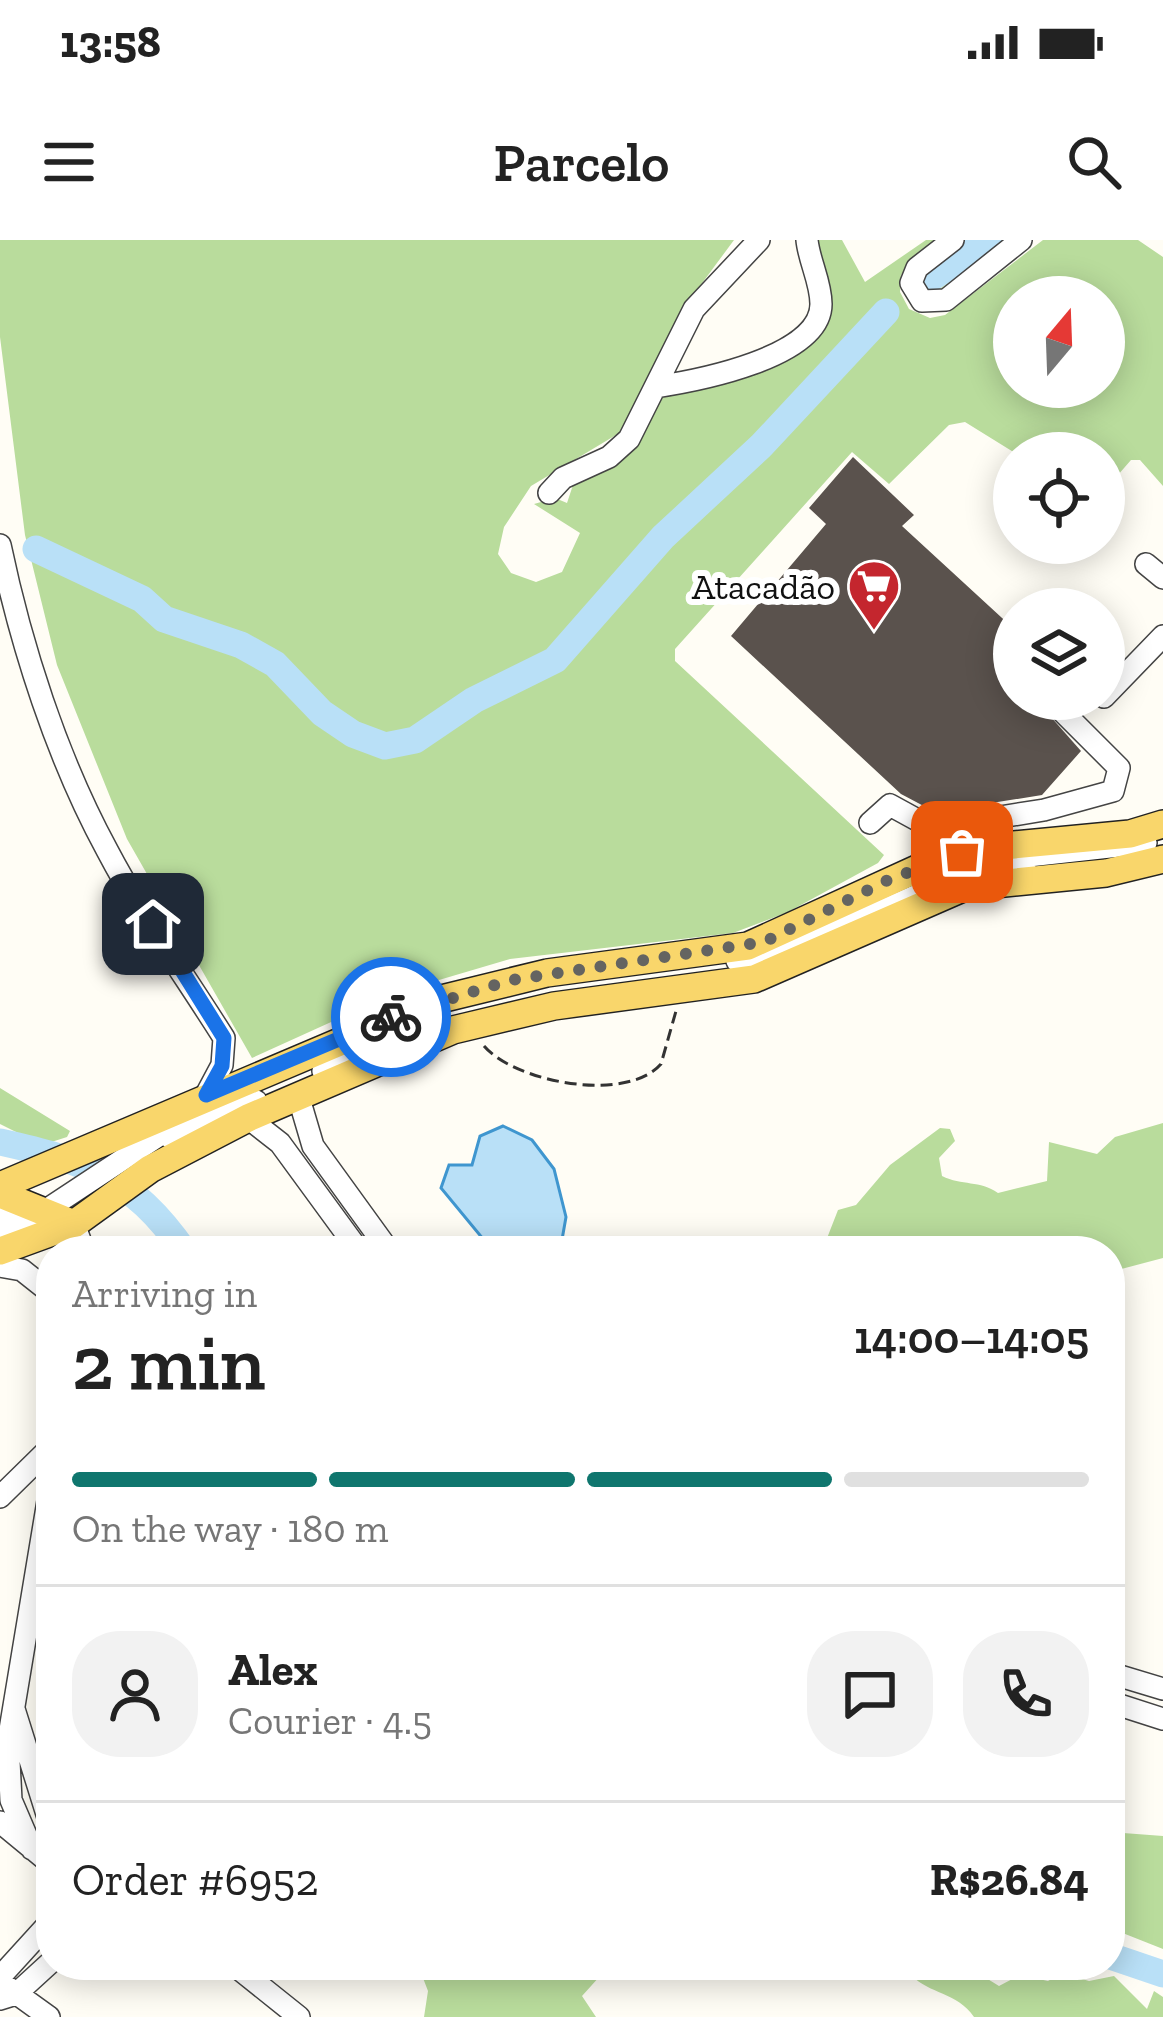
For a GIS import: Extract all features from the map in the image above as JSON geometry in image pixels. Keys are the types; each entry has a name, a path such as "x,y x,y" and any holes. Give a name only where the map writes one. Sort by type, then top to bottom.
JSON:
{"main road":[{"path":"0,1190 372,1024 476,989 583,967 748,946 939,859 982,848 1130,834 1163,824"},
{"path":"0,1190 48,1209 81,1230 137,1163 472,1024 554,1006 772,974 927,899 1005,880 1106,873 1163,862"},
{"path":"5,1268 36,1252"}],"street":[{"path":"549,493 562,478 610,457 629,439 694,309 758,240"},
{"path":"655,387 746,369 813,325 822,307 807,240"},
{"path":"953,240 916,268 911,283 922,301 946,301 1021,240"},
{"path":"0,545 34,664 106,848 224,1038 222,1066 206,1095"},
{"path":"1125,676 1163,636"},
{"path":"870,823 890,805 932,828 1044,811 1113,791 1119,768 1071,720"},
{"path":"137,1163 197,1113 444,1011 549,985 752,958 947,869 984,860 1103,851 1163,836"},
{"path":"137,1163 384,1045 470,1014 553,995 752,968 959,877 1104,862 1163,847"},
{"path":"298,1095 313,1146 378,1236"},
{"path":"248,1118 280,1143 348,1236"},
{"path":"0,1216 48,1209"},
{"path":"0,1233 48,1209"},
{"path":"5,1268 36,1269"},
{"path":"5,1268 36,1285"},
{"path":"0,1497 36,1462"},
{"path":"32,1849 4,1791 36,1587"},
{"path":"1125,1678 1163,1689"},
{"path":"1125,1707 1163,1719"},
{"path":"14,1708 36,1789"},
{"path":"4,1791 36,1799"},
{"path":"0,1822 36,1852"},
{"path":"4,1988 36,1942"},
{"path":"4,1988 36,1970"},
{"path":"253,1980 299,2017"},
{"path":"4,1988 49,2017"}],"path":[{"path":"472,1024 494,1057 536,1079 576,1084 641,1077 655,1072 671,1042 674,991"}],"green space":[{"path":"0,240 734,240 697,290 621,432 531,486 504,527 498,554 511,573 536,582 562,572 580,533 534,504 555,498 567,503 575,479 664,394 749,376 816,330 812,240 842,240 865,282 926,240 941,240 901,275 900,292 909,309 930,318 945,315 993,278 993,408 1125,408 1125,276 996,276 1043,240 1138,240 1163,257 1163,486 1140,460 1131,460 1125,467 1125,432 993,432 993,439 965,422 949,425 889,484 852,452 675,649 675,661 884,855 878,863 788,912 733,933 510,959 395,993 252,1058 127,839 57,665 25,535 0,337"},
{"path":"967,240 1012,240 944,293 935,291 926,277"},
{"path":"0,1088 70,1131 67,1137 42,1145 0,1124"},
{"path":"1163,1123 1163,1258 1125,1268 1125,1236 828,1236 838,1210 856,1205 890,1165 940,1128 950,1129 955,1141 939,1158 942,1176 998,1193 1047,1181 1049,1142 1097,1154 1115,1137"},
{"path":"1125,1833 1163,1836 1163,1949 1125,1934"},
{"path":"424,1980 596,1980 582,1996 596,2017 424,2017 428,1991"},
{"path":"918,1980 989,1980 999,1986 1010,1980 1118,1980 1147,2009 1154,1991 1163,1997 1163,2017 974,2017 960,2003"}],"water":[{"path":"503,1126 532,1140 554,1169 566,1217 563,1236 481,1236 441,1188 449,1165 472,1165 480,1136"}],"building":[{"name":"Atacadão","path":"853,457 914,515 902,526 993,610 993,720 1054,720 1081,751 1042,795 935,812 901,794 731,636 826,524 809,508"}],"waterway":[{"path":"925,282 990,240"},
{"path":"36,549 142,599 164,619 241,645 275,664 322,713 353,734 385,746 415,740 474,700 555,660 663,537 761,446 886,312"},
{"path":"0,1142 57,1156 104,1176 145,1205 173,1236"},
{"path":"1125,1961 1163,1974"}],"way so far":[{"path":"391,1017 511,980 764,942 888,880 962,852"}],"place":[{"name":"Atacadão","path":"874,632"}],"route":[{"path":"153,924 224,1038 222,1066 206,1095 391,1017"}]}
